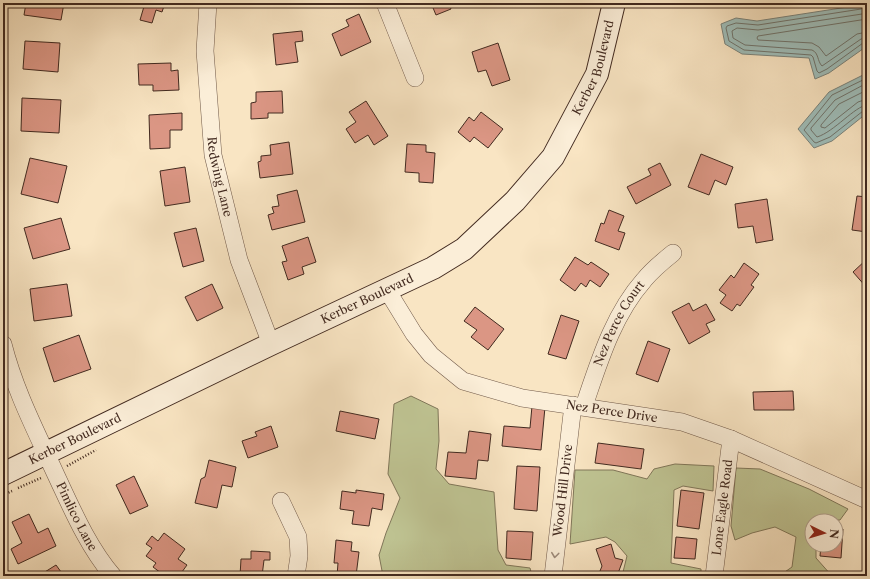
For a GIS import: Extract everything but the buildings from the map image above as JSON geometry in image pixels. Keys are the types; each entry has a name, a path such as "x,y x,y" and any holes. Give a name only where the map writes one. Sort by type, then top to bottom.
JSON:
{"street":[{"name":"Redwing Lane","path":"208,3 205,51 213,155 239,260 271,344"},
{"path":"385,3 415,78"},
{"name":"Kerber Boulevard","path":"3,474 271,344 388,290 433,268 464,249 515,201 553,157 597,74 614,3"},
{"name":"Nez Perce Court","path":"578,405 624,306 644,280 673,252"},
{"name":"Nez Perce Drive","path":"388,290 414,334 431,356 463,381 522,398 578,405 682,422 731,439 867,500"},
{"name":"Pimlico Lane","path":"3,344 14,382 46,453 74,512 101,563 113,576"},
{"name":"Wood Hill Drive","path":"553,576 578,405"},
{"name":"Lone Eagle Road","path":"714,576 731,439"},
{"path":"281,500 298,538 299,556 296,576"}],"green space":[{"path":"411,396 438,409 439,441 436,469 449,484 494,492 498,550 506,565 530,568 532,576 383,576 379,555 400,498 388,474 394,404"},
{"path":"675,464 714,466 713,491 683,486 674,490 671,563 701,569 701,576 622,576 627,556 615,542 606,537 570,544 575,470 613,470 647,479 654,469"},
{"path":"736,468 760,469 809,489 848,509 844,514 844,513 804,513 804,553 816,553 816,558 832,576 779,576 792,567 796,537 775,527 752,533 735,540 731,526"}],"water":[{"path":"867,4 867,46 829,73 815,79 809,58 742,54 725,44 721,24 736,18 757,21"},
{"path":"867,73 867,113 832,141 814,148 798,129 829,92"}]}
